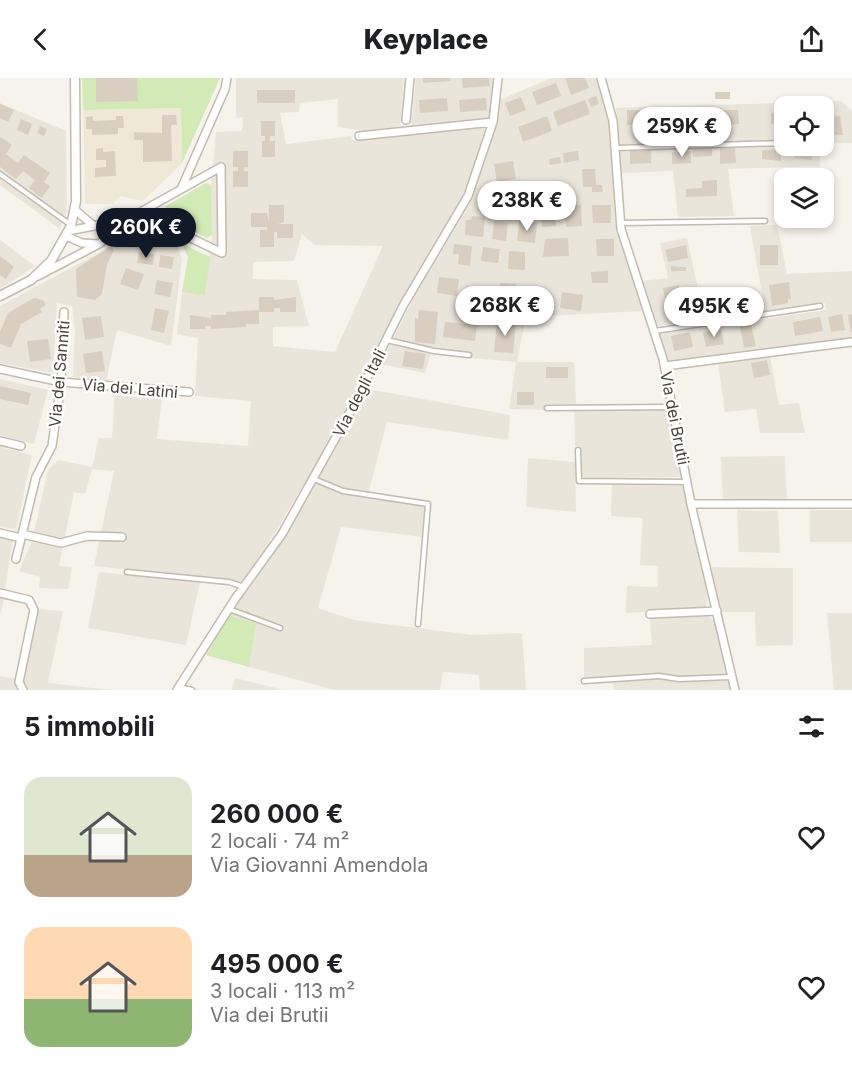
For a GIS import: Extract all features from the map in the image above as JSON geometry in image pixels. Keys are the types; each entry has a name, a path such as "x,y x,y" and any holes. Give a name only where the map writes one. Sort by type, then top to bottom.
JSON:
{"street":[{"path":"32,280 51,261 69,231 75,210 75,78"},
{"path":"182,187 225,89 227,78"},
{"path":"406,120 410,78"},
{"name":"Via degli Itali","path":"178,688 229,609 282,534 403,306 468,196 493,122 498,78"},
{"name":"Via dei Brutii","path":"601,78 611,108 620,223 664,366 674,407 690,504 735,690"},
{"path":"359,136 493,122"},
{"path":"2,292 32,280 99,244 126,220 221,167 222,253 139,213"},
{"path":"75,210 94,226"},
{"path":"69,231 126,220"},
{"path":"69,231 82,243 99,244"},
{"name":"Via dei Sanniti","path":"16,559 36,477 52,446 61,382 64,312"},
{"path":"664,366 852,342"},
{"name":"Via dei Latini","path":"0,369 61,382 189,392"},
{"path":"0,441 21,446"},
{"path":"690,504 852,504"},
{"path":"0,533 61,543 87,536 122,537"},
{"path":"0,593 29,600 34,610 19,682 23,690"},
{"path":"650,614 717,611"}],"lane":[{"path":"615,148 774,143"},
{"path":"0,174 69,231"},
{"path":"620,223 765,221"},
{"path":"654,331 820,306"},
{"path":"386,339 434,351 469,355"},
{"path":"547,408 674,407"},
{"path":"578,450 579,481 687,482"},
{"path":"313,479 343,491 428,504 418,624"},
{"path":"127,572 229,582 244,587"},
{"path":"229,609 280,628"},
{"path":"584,681 659,676 679,679 732,677"},
{"path":"178,688 192,690"}],"shaded area":[{"path":"236,78 404,78 400,126 366,131 338,127 338,99 300,103 299,112 280,113 286,144 351,136 352,140 487,126 465,195 404,298 324,451 245,582 94,566 114,471 92,469 85,494 74,492 59,566 72,567 68,589 39,588 40,577 19,571 32,541 48,470 58,460 92,467 99,438 112,438 115,395 162,398 157,439 248,446 251,401 195,396 198,338 177,334 182,292 205,296 212,235 211,185 216,132 242,131 243,117 236,118","holes":["302,234 314,245 383,246 335,352 273,346 273,327 309,326 297,280 253,279 253,262 294,261"]},
{"path":"416,78 494,78 490,120 411,126"},
{"path":"551,78 597,78 608,112 617,227 643,311 526,317 517,362 574,362 576,404 545,404 545,410 509,409 516,362 431,354 425,373 380,364 417,292 468,207 495,131 499,100"},
{"path":"834,101 841,101 852,111 852,143 834,143"},
{"path":"0,103 66,131 67,212 60,229 0,185"},
{"path":"774,103 774,156 820,156 820,166 728,169 734,216 678,217 673,171 621,173 616,108"},
{"path":"181,108 182,163 143,201 120,196 113,204 85,204 83,110"},
{"path":"140,223 176,241 182,260 171,346 117,330 106,381 73,377 75,332 72,306 57,303 53,373 0,363 0,306 104,250 127,230"},
{"path":"774,225 774,228 778,228 787,274 852,271 852,338 668,363 659,334 826,310 825,303 765,311 750,226"},
{"path":"687,238 705,321 657,326 642,281 668,278 660,243"},
{"path":"0,240 35,266 0,289"},
{"path":"770,357 779,405 799,403 805,433 760,433 756,409 725,412 718,363"},
{"path":"0,379 48,390 34,444 0,436"},
{"path":"368,389 510,415 508,440 387,422 367,498 426,507 424,537 341,527 318,608 354,620 473,635 522,633 526,690 480,690 479,675 443,672 440,690 335,690 249,667 255,623 229,615 282,541"},
{"path":"671,409 683,477 585,478 582,475 581,446 575,446 574,410"},
{"path":"0,447 32,455 16,530 0,526"},
{"path":"785,456 787,501 723,502 721,457"},
{"path":"528,458 575,462 576,512 526,507"},
{"path":"612,485 684,486 708,592 706,608 626,613 627,586 658,587 658,566 640,565 643,518 611,516"},
{"path":"737,510 778,511 780,553 739,552"},
{"path":"810,510 852,510 852,542 810,542"},
{"path":"0,539 13,541 1,613 0,613"},
{"path":"710,567 793,568 793,645 756,646 755,612 722,612"},
{"path":"99,572 200,582 186,645 88,628"},
{"path":"38,609 63,611 48,683 111,690 28,690 23,681"},
{"path":"827,613 852,613 852,690 834,690"},
{"path":"707,616 715,620 731,690 614,690 613,683 584,684 584,648 652,645 650,619"},
{"path":"0,676 15,679 20,690 0,690"},
{"path":"235,678 284,690 232,690"}],"green space":[{"path":"82,78 220,78 182,163 181,108 83,110"},
{"path":"206,183 211,185 212,235 207,238 167,217 163,211 166,206"},
{"path":"182,244 210,257 205,296 182,292 188,257"},
{"path":"229,615 256,623 249,667 206,655"}],"building":[{"path":"96,78 137,78 138,101 96,102"},
{"path":"423,78 450,78 451,81 423,83"},
{"path":"462,78 489,78 490,86 463,88"},
{"path":"565,78 585,78 589,88 571,95"},
{"path":"556,83 561,96 537,105 532,92"},
{"path":"257,90 295,90 295,103 257,103"},
{"path":"715,92 730,92 730,99 715,99"},
{"path":"596,96 599,104 591,107 588,99"},
{"path":"521,97 526,110 510,116 505,103"},
{"path":"447,98 448,111 420,113 419,100"},
{"path":"486,98 487,110 460,112 459,100"},
{"path":"585,100 590,114 558,126 553,112"},
{"path":"0,104 14,110 8,122 0,118"},
{"path":"682,108 709,109 709,131 666,132 665,112 683,112"},
{"path":"627,110 644,110 645,124 627,125"},
{"path":"715,110 738,110 739,124 716,125"},
{"path":"651,112 664,112 664,127 657,127 657,119 651,120"},
{"path":"771,113 774,113 774,124 771,124"},
{"path":"162,115 176,115 177,125 171,125 172,161 143,162 143,140 134,140 134,132 162,133"},
{"path":"93,116 93,121 116,120 116,116 123,116 124,128 118,128 118,134 92,135 92,129 86,129 86,117"},
{"path":"547,116 552,131 523,142 518,127"},
{"path":"834,116 840,116 843,135 834,135"},
{"path":"21,119 32,124 28,135 17,130"},
{"path":"261,121 275,121 275,136 270,136 270,141 275,141 275,157 262,157 262,141 265,141 265,136 261,136"},
{"path":"40,126 47,129 44,136 37,133"},
{"path":"0,137 12,145 6,154 18,163 24,155 50,173 44,182 50,186 42,198 29,188 35,180 23,171 16,179 0,167"},
{"path":"103,148 103,152 115,151 116,176 95,177 95,168 106,167 106,160 96,160 96,149"},
{"path":"712,148 712,156 693,157 692,149"},
{"path":"720,148 735,148 736,163 720,164"},
{"path":"774,149 774,156 781,156 781,161 762,159 762,150"},
{"path":"651,150 651,163 630,164 630,151"},
{"path":"233,151 248,151 248,167 244,167 244,171 248,171 248,187 233,187 233,171 238,171 238,167 233,167"},
{"path":"578,151 579,160 564,163 563,153"},
{"path":"691,151 691,163 672,164 672,152"},
{"path":"795,156 812,156 812,160 795,158"},
{"path":"560,157 561,163 550,165 549,159"},
{"path":"513,161 516,179 497,182 494,164"},
{"path":"582,169 595,169 596,185 602,185 603,192 592,192 592,187 583,187"},
{"path":"717,180 717,196 686,197 686,189 702,188 702,181"},
{"path":"509,190 511,203 487,206 485,194"},
{"path":"269,205 284,205 284,222 278,224 293,224 293,238 277,238 277,232 274,232 274,247 260,247 260,230 267,230 267,227 251,227 251,213 267,213 269,221"},
{"path":"581,205 582,226 566,227 565,206"},
{"path":"592,205 611,205 611,223 593,223"},
{"path":"542,207 555,207 556,226 542,227"},
{"path":"472,216 485,217 483,237 465,235 466,220 471,220"},
{"path":"494,221 508,223 506,241 492,239"},
{"path":"519,221 537,223 535,243 517,241"},
{"path":"568,238 569,256 543,257 545,239"},
{"path":"596,239 614,239 614,256 597,256"},
{"path":"454,244 472,246 470,266 458,264 459,254 453,254"},
{"path":"686,245 688,258 668,262 665,250"},
{"path":"760,245 778,245 778,265 760,265"},
{"path":"111,246 114,250 107,265 102,294 95,300 77,297 76,269"},
{"path":"483,247 500,249 498,263 481,261"},
{"path":"509,251 525,252 525,270 508,269"},
{"path":"139,252 154,254 153,265 137,263"},
{"path":"160,255 174,257 172,269 159,267"},
{"path":"0,256 14,267 6,279 0,275"},
{"path":"671,266 686,267 686,271 671,271"},
{"path":"126,268 144,274 138,290 120,284"},
{"path":"608,271 608,283 592,283 591,272"},
{"path":"439,277 459,279 457,296 437,293"},
{"path":"157,280 173,283 170,297 154,294"},
{"path":"789,282 791,299 788,299 788,303 772,306 769,285"},
{"path":"500,283 516,284 516,296 499,294"},
{"path":"679,285 683,306 667,309 663,288"},
{"path":"562,292 583,295 581,311 560,308"},
{"path":"465,293 473,294 472,307 463,306"},
{"path":"475,293 484,294 482,307 473,306"},
{"path":"259,297 274,297 274,300 296,297 296,312 280,312 280,308 274,308 274,312 259,312 259,324 246,324 246,327 211,329 211,326 205,326 205,329 190,329 190,315 211,318 211,315 226,315 226,312 259,310"},
{"path":"34,298 43,300 46,305 40,309 42,312 21,324 11,348 0,344 0,332 8,313"},
{"path":"510,299 525,300 523,314 509,312"},
{"path":"155,308 169,311 164,333 151,330"},
{"path":"419,310 438,312 435,344 415,342 415,318 418,319"},
{"path":"842,314 845,330 831,332 828,317"},
{"path":"852,314 852,332 851,332 848,315"},
{"path":"101,316 104,337 85,340 82,318"},
{"path":"820,317 823,331 795,336 793,322"},
{"path":"497,321 516,323 513,353 494,352"},
{"path":"445,322 477,325 475,341 443,337"},
{"path":"751,324 756,346 744,348 740,326"},
{"path":"721,329 724,344 706,347 703,333"},
{"path":"690,332 693,347 674,351 671,336"},
{"path":"48,339 51,359 30,362 27,341"},
{"path":"102,351 105,371 86,373 83,354"},
{"path":"405,351 426,354 423,369 402,366"},
{"path":"767,360 770,375 754,378 751,363"},
{"path":"546,367 568,367 568,378 546,378"},
{"path":"0,386 31,393 28,405 0,399"},
{"path":"517,392 534,392 534,405 517,405"}]}
